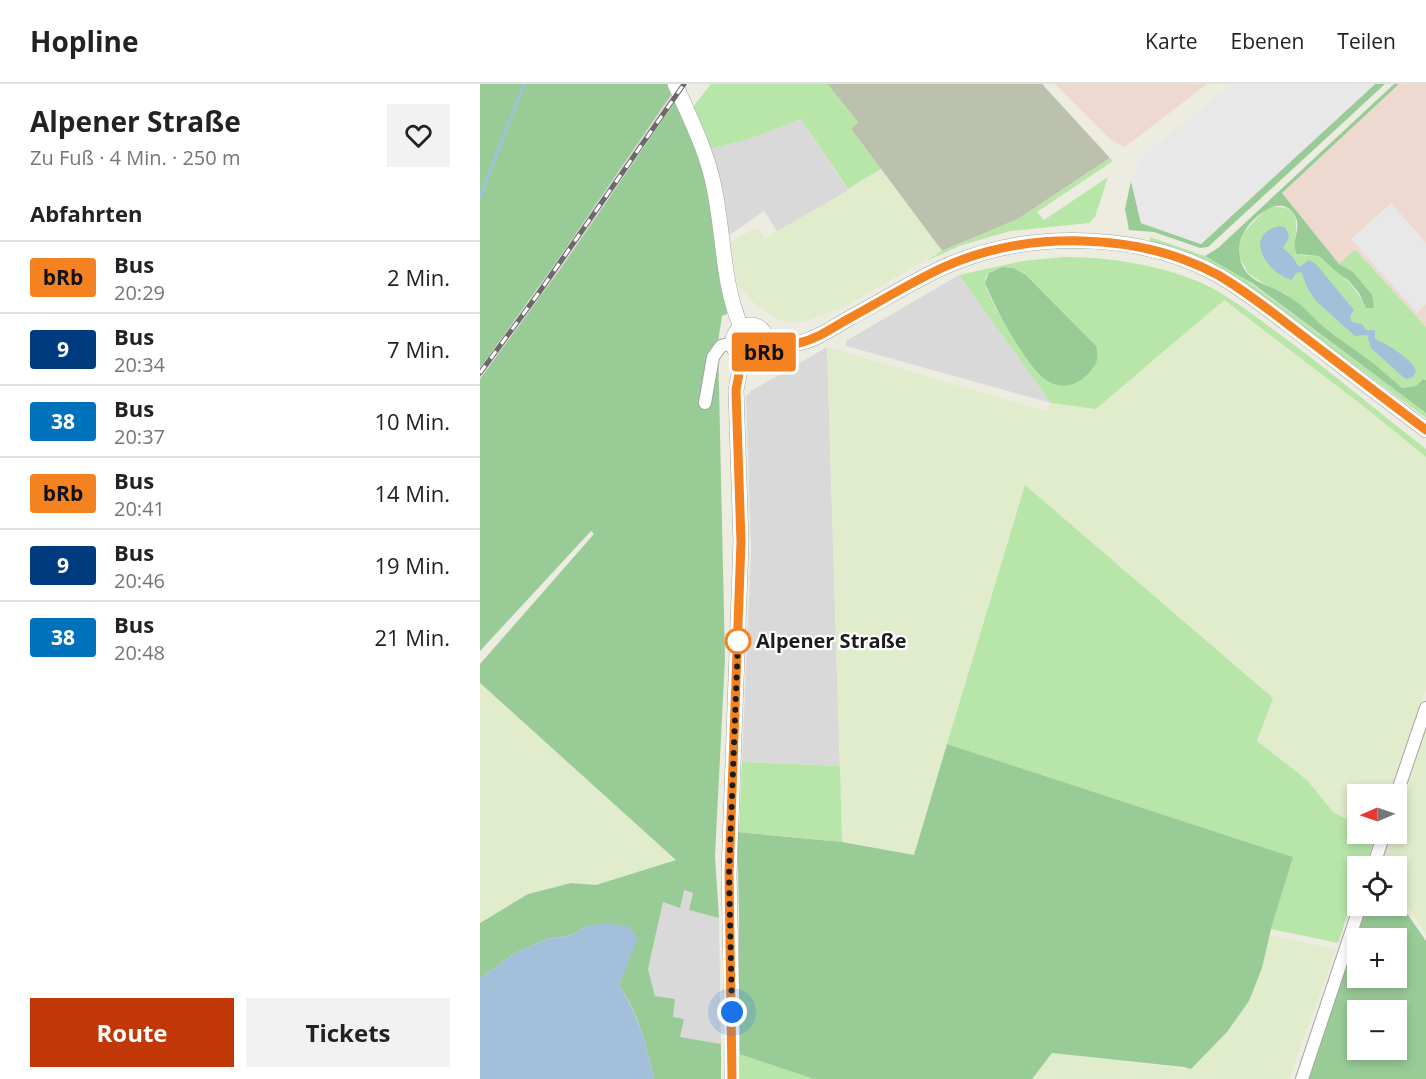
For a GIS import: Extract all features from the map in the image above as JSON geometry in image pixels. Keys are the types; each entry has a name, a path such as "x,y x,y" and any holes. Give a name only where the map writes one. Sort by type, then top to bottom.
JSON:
{"street":[{"path":"675,84 707,159 722,231 728,286 741,327"},
{"path":"767,345 792,344 816,337 927,276 966,258 1042,242 1076,240 1111,243 1172,257 1216,274 1265,307 1426,430"},
{"path":"751,325 761,329 767,338 767,345 759,358 748,360 735,352 732,343 734,334 741,327 751,325"},
{"path":"705,403 713,357 721,346 732,343"},
{"path":"732,1079 729,874 741,542 736,390 742,358"},
{"path":"1400,784 1426,708"},
{"path":"1302,1079 1357,916"}],"shaded area":[{"path":"678,84 687,84 561,268 480,379 480,368 555,264"},
{"path":"827,84 1042,84 1110,158 1018,219 942,251 851,129 858,122"},
{"path":"1055,84 1207,84 1125,147 1110,139"},
{"path":"1233,84 1375,84 1201,244 1141,223 1131,181 1141,159 1149,150"},
{"path":"1399,84 1426,84 1426,327 1355,249 1339,264 1282,193"},
{"path":"801,119 848,190 779,234 764,211 728,236 709,149 749,139"},
{"path":"881,169 942,251 842,308 803,322 786,322 777,319 754,303 738,285 729,243 754,229 758,229 765,238"},
{"path":"1391,203 1426,243 1426,304 1417,313 1351,239"},
{"path":"959,275 1051,403 846,346 846,341"},
{"path":"1223,300 1362,405 1426,457 1426,689 1394,784 1347,784 1347,820 1333,812 1307,780 1256,741 1025,485 914,855 842,842 827,347 1046,411 1051,403 1096,409"},
{"path":"827,347 840,766 742,762 751,549 746,397 751,391"},
{"path":"480,683 676,860 596,885 571,883 528,894 480,923"},
{"path":"1426,728 1426,934 1407,906 1407,856 1382,856 1386,844 1407,844 1407,784"},
{"path":"683,890 693,893 689,910 719,918 721,1044 679,1037 673,1017 655,996 648,969 663,902"},
{"path":"1269,935 1336,949 1289,1079 1032,1079 1052,1053 1191,1069 1227,1032 1249,1001 1262,968"}],"green space":[{"path":"480,84 670,84 673,92 555,264 480,368"},
{"path":"711,84 827,84 858,122 851,129 881,169 848,189 801,119 749,139 709,149 692,108"},
{"path":"1375,84 1385,84 1208,247 1200,248 1154,232 1129,230 1125,209 1131,181 1141,223 1201,244"},
{"path":"1394,84 1399,84 1282,193 1339,264 1353,272 1372,295 1374,308 1366,308 1359,293 1349,281 1319,256 1297,254 1295,245 1297,224 1294,214 1288,208 1274,207 1252,221 1241,239 1239,254 1247,273 1296,301 1325,328 1371,361 1402,388 1416,386 1423,379 1426,380 1426,413 1252,283 1205,256 1218,248"},
{"path":"677,99 698,147 721,257 727,314 722,316 718,342 725,659 715,856 719,918 689,910 693,893 684,890 680,908 663,902 648,969 655,996 675,999 673,1017 684,1019 680,1037 721,1044 721,1079 654,1079 637,1019 619,985 637,938 627,927 589,925 572,935 547,939 517,952 480,978 480,923 528,894 571,883 596,885 676,860 480,683 480,664 594,534 591,531 480,651 480,379 561,268"},
{"path":"1110,158 1113,161 1037,212 1044,220 1108,177 1095,217 1089,223 1010,231 962,245 926,261 942,251 1018,219"},
{"path":"1272,207 1282,207 1293,212 1296,221 1296,242 1300,255 1319,256 1351,285 1366,308 1353,272 1339,264 1355,249 1426,327 1426,380 1423,379 1416,386 1402,388 1365,357 1323,327 1285,293 1271,289 1248,273 1239,256 1244,232 1264,211"},
{"path":"1150,237 1205,256 1236,272 1426,413 1426,418 1276,307 1149,242"},
{"path":"1063,257 1114,260 1165,270 1208,286 1249,312 1334,376 1426,449 1426,457 1224,300 1096,409 1051,403 959,275 1023,261","holes":["1002,267 1013,268 1026,275 1096,346 1047,381 1031,363 1011,333 987,290 985,278 989,273"]},
{"path":"1002,267 1013,268 1026,275 1096,346 1095,365 1083,378 1073,384 1057,385 1046,380 1030,363 1002,319 985,282 989,273"},
{"path":"1025,485 1273,698 1257,741 1307,780 1333,812 1347,820 1347,844 1373,844 1369,856 1347,856 1347,916 1338,943 1271,929 1293,857 947,744"},
{"path":"947,744 1293,857 1271,929 1262,968 1249,1001 1227,1032 1191,1069 1052,1053 1032,1079 814,1079 739,1054 737,832 842,842 914,855"},
{"path":"742,762 840,766 842,842 739,832"},
{"path":"1407,913 1426,941 1426,1079 1302,1079 1347,953 1347,988 1407,988 1407,928 1356,928 1360,916 1407,916"},
{"path":"739,1054 814,1079 738,1079"}],"water":[{"path":"1280,226 1286,228 1289,237 1283,248 1293,257 1298,266 1309,260 1316,264 1354,310 1350,316 1352,322 1362,324 1366,330 1375,330 1375,338 1400,353 1412,364 1416,371 1413,377 1406,379 1403,377 1371,348 1367,335 1355,336 1316,301 1301,272 1296,273 1292,280 1274,270 1267,262 1260,245 1262,237 1269,230"},
{"path":"589,925 628,926 638,938 619,985 641,1030 654,1079 480,1079 480,978 517,952 547,939 572,935"}],"waterway":[{"path":"480,197 524,84"}],"railway":[{"path":"480,373 538,294 684,84"}],"bus line":[{"name":"bRb","path":"732,1079 729,874 741,542 736,390 742,358 753,360 759,358 767,345 792,344 816,337 927,276 966,258 1042,242 1076,240 1111,243 1172,257 1216,274 1248,294 1426,430"}],"place":[{"name":"Alpener Straße","path":"738,641"}],"route":[{"path":"732,1012 729,874 738,641"}]}
